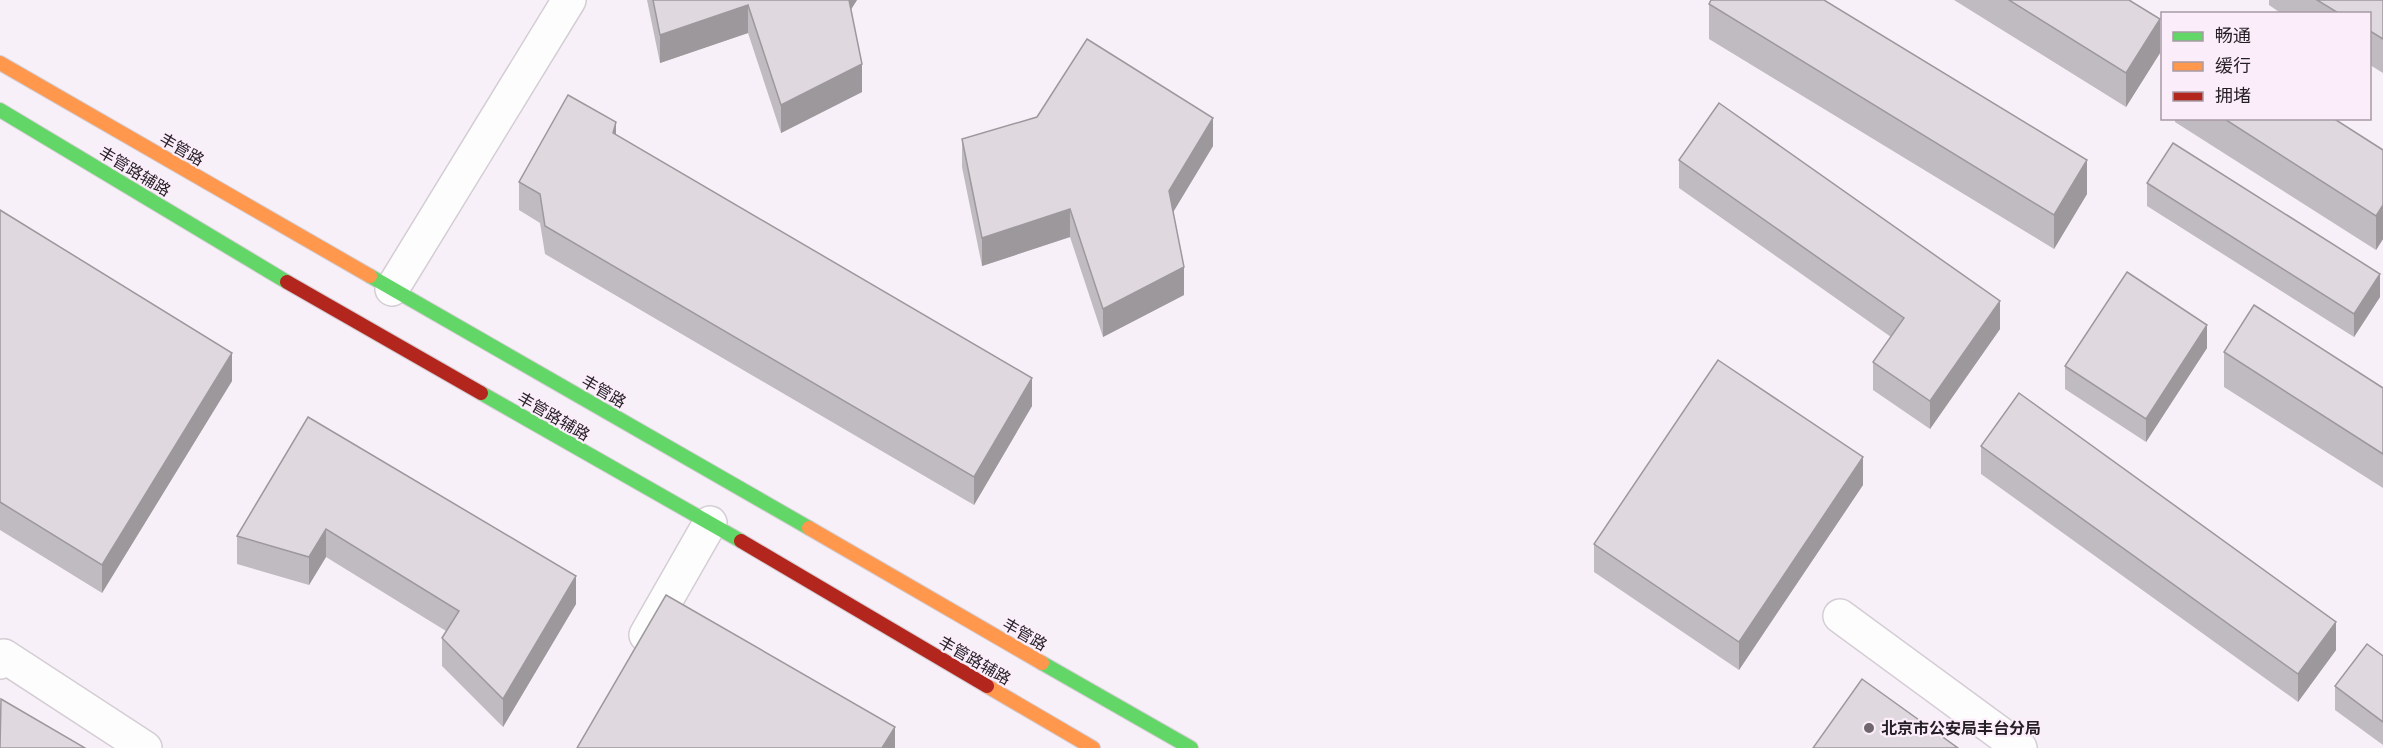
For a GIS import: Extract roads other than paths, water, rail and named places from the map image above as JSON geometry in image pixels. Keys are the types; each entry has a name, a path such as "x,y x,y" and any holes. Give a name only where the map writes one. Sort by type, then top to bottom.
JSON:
{"street":[{"path":"343,278 384,284 569,0"},
{"name":"丰管路","path":"0,63 1191,748"},
{"name":"丰管路辅路","path":"0,110 276,274 710,523 1093,748"},
{"path":"276,274 310,276"},
{"path":"633,658 710,523"},
{"path":"1840,616 2020,748"},
{"path":"0,662 4,656 146,748"}],"place":[{"name":"北京市公安局丰台分局","path":"1869,728"}]}
